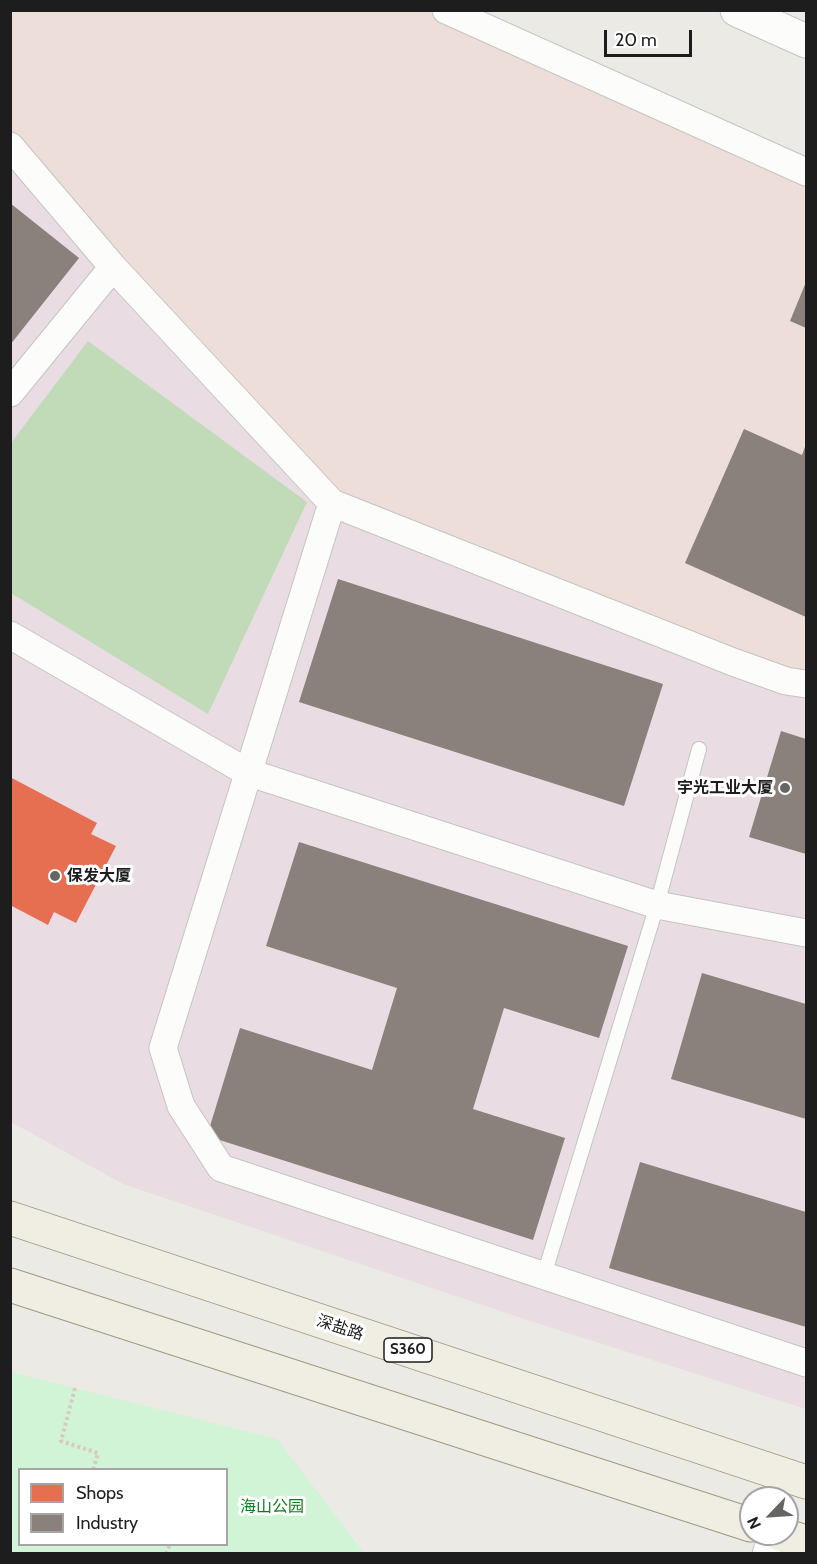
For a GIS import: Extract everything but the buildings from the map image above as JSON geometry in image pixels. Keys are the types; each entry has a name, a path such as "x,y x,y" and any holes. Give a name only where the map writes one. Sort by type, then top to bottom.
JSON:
{"main road":[{"name":"深盐路","path":"10,1218 807,1482"},
{"path":"10,1285 739,1521"}],"street":[{"path":"446,10 807,171"},
{"path":"737,10 807,41"},
{"path":"10,146 113,267 332,503 733,662 786,681 807,684"},
{"path":"10,393 113,267"},
{"path":"332,503 163,1048 181,1106 220,1168 807,1363"},
{"path":"10,635 247,772 657,906 807,933"}],"lane":[{"path":"544,1275 657,906 699,749"}],"path":[{"path":"75,1388 61,1442 98,1453 94,1468"}],"shaded area":[{"path":"10,11 446,11 806,172 806,684 332,503 11,146"},
{"path":"10,146 332,503 806,684 806,1409 527,1320 123,1184 11,1122"}],"green space":[{"path":"88,341 307,502 208,714 11,593 11,443"},
{"name":"海山公园","path":"10,1372 277,1439 364,1553 11,1553"}],"place":[{"name":"宇光工业大厦","path":"785,788"},
{"name":"保发大厦","path":"55,876"}]}
